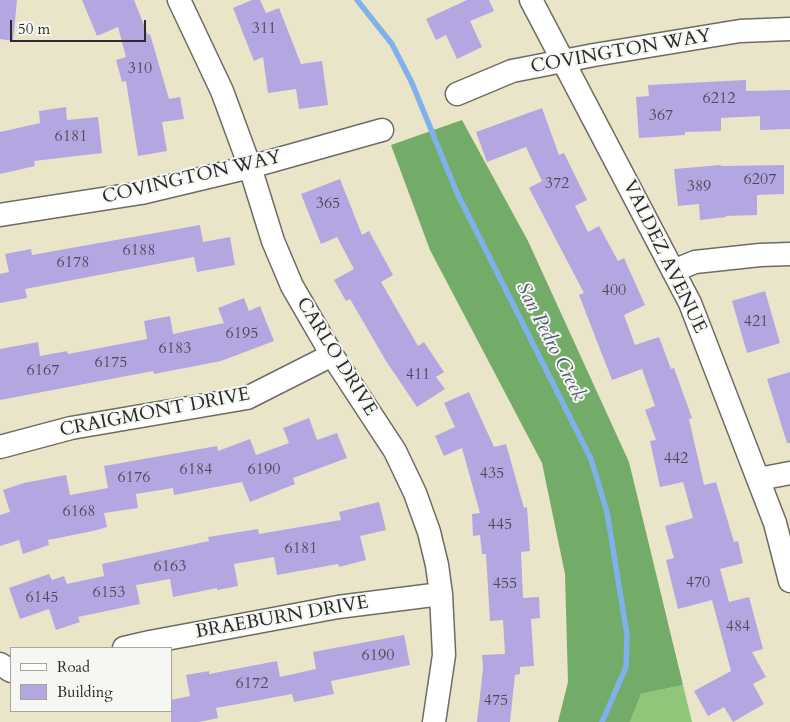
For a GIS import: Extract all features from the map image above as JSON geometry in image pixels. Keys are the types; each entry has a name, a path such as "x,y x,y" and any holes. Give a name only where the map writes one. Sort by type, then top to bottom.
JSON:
{"street":[{"name":"CARLO DRIVE","path":"179,0 206,53 222,91 250,167 273,241 292,286 332,355 395,451 415,492 429,532 437,565 441,594 444,655 434,722"},
{"name":"VALDEZ AVENUE","path":"531,0 690,302 759,478 775,524 790,581"},
{"name":"COVINGTON WAY","path":"457,94 512,71 740,31 790,29"},
{"name":"COVINGTON WAY","path":"0,215 142,193 250,167 382,130"},
{"path":"673,271 695,262 760,255 790,254"},
{"name":"CRAIGMONT DRIVE","path":"0,447 71,428 248,398 332,355"},
{"path":"759,478 790,473"},
{"name":"BRAEBURN DRIVE","path":"128,647 338,607 441,594"}],"green space":[{"path":"462,120 528,241 629,462 683,685 641,694 630,722 558,722 568,682 565,574 542,463 430,250 391,145"},
{"path":"683,685 692,722 630,722 641,694"}],"building":[{"path":"0,0 17,0 13,41 0,39"},
{"path":"82,0 134,0 148,35 150,34 169,99 180,97 184,119 162,122 167,151 138,156 126,81 122,82 116,60 126,57 118,27 97,36"},
{"path":"252,0 260,0 266,13 279,8 301,64 322,61 328,105 299,109 296,89 268,93 263,57 254,61 233,8"},
{"path":"467,0 489,0 494,11 470,21 482,47 457,59 446,35 436,40 426,19"},
{"path":"746,80 746,91 790,90 790,129 760,130 760,116 721,118 721,131 685,132 685,135 639,138 636,97 649,96 648,85"},
{"path":"66,107 67,120 98,117 102,153 34,161 35,166 0,174 0,132 40,123 39,111"},
{"path":"542,108 559,155 564,153 587,200 575,206 588,232 599,226 618,261 624,258 645,305 624,315 635,345 659,337 671,369 674,368 692,418 689,419 704,485 716,482 734,542 738,541 743,563 720,569 729,602 749,597 763,649 752,652 766,677 753,684 764,704 733,722 724,707 708,716 694,691 731,671 712,600 678,609 666,560 674,558 665,526 693,518 683,482 660,487 650,441 656,440 645,410 655,406 642,369 612,380 579,295 584,293 529,188 542,181 526,147 487,162 476,132"},
{"path":"721,165 784,165 784,194 757,195 757,215 726,216 700,220 699,204 678,206 674,169"},
{"path":"340,179 362,235 369,231 393,275 381,282 418,346 424,342 444,372 436,377 445,389 417,407 386,361 350,299 346,301 334,280 354,269 337,237 321,244 301,194"},
{"path":"200,225 203,242 230,237 235,265 197,272 194,257 25,289 27,298 0,303 0,274 9,272 5,254 31,249 32,255"},
{"path":"765,291 780,343 747,353 732,301"},
{"path":"244,298 249,311 260,306 274,341 221,361 154,374 153,371 0,400 0,349 38,342 40,356 67,351 68,354 147,339 144,321 170,316 173,334 224,323 218,308"},
{"path":"790,372 790,443 787,443 767,379"},
{"path":"469,392 494,447 506,444 524,508 527,507 530,551 521,552 523,598 539,597 540,618 531,619 534,666 520,667 520,674 515,675 510,722 477,722 483,669 482,655 505,654 503,620 490,621 486,554 482,554 480,535 473,536 472,514 480,513 462,448 444,456 435,436 455,427 444,403"},
{"path":"309,418 317,440 337,433 347,458 293,478 295,484 250,502 242,482 174,495 173,488 136,494 138,508 104,513 107,527 48,540 49,545 23,554 19,540 0,546 0,515 10,512 3,490 24,483 66,475 70,495 108,488 104,466 217,446 218,451 250,439 256,455 289,443 283,428"},
{"path":"379,502 386,530 360,536 366,560 339,567 338,564 277,575 274,557 234,564 238,586 217,590 217,588 173,597 170,579 136,585 140,604 78,617 80,622 56,630 49,609 20,619 9,588 49,574 52,580 64,576 67,584 104,576 102,564 209,541 208,537 258,529 259,534 341,520 339,512"},
{"path":"404,635 410,665 331,681 334,694 294,702 292,694 216,708 218,718 199,722 171,722 172,700 190,696 186,675 209,671 209,674 277,661 280,677 316,669 313,652"}],"waterway":[{"name":"San Pedro Creek","path":"357,0 392,44 412,83 457,193 591,459 607,512 627,635 626,667 602,722"}]}
